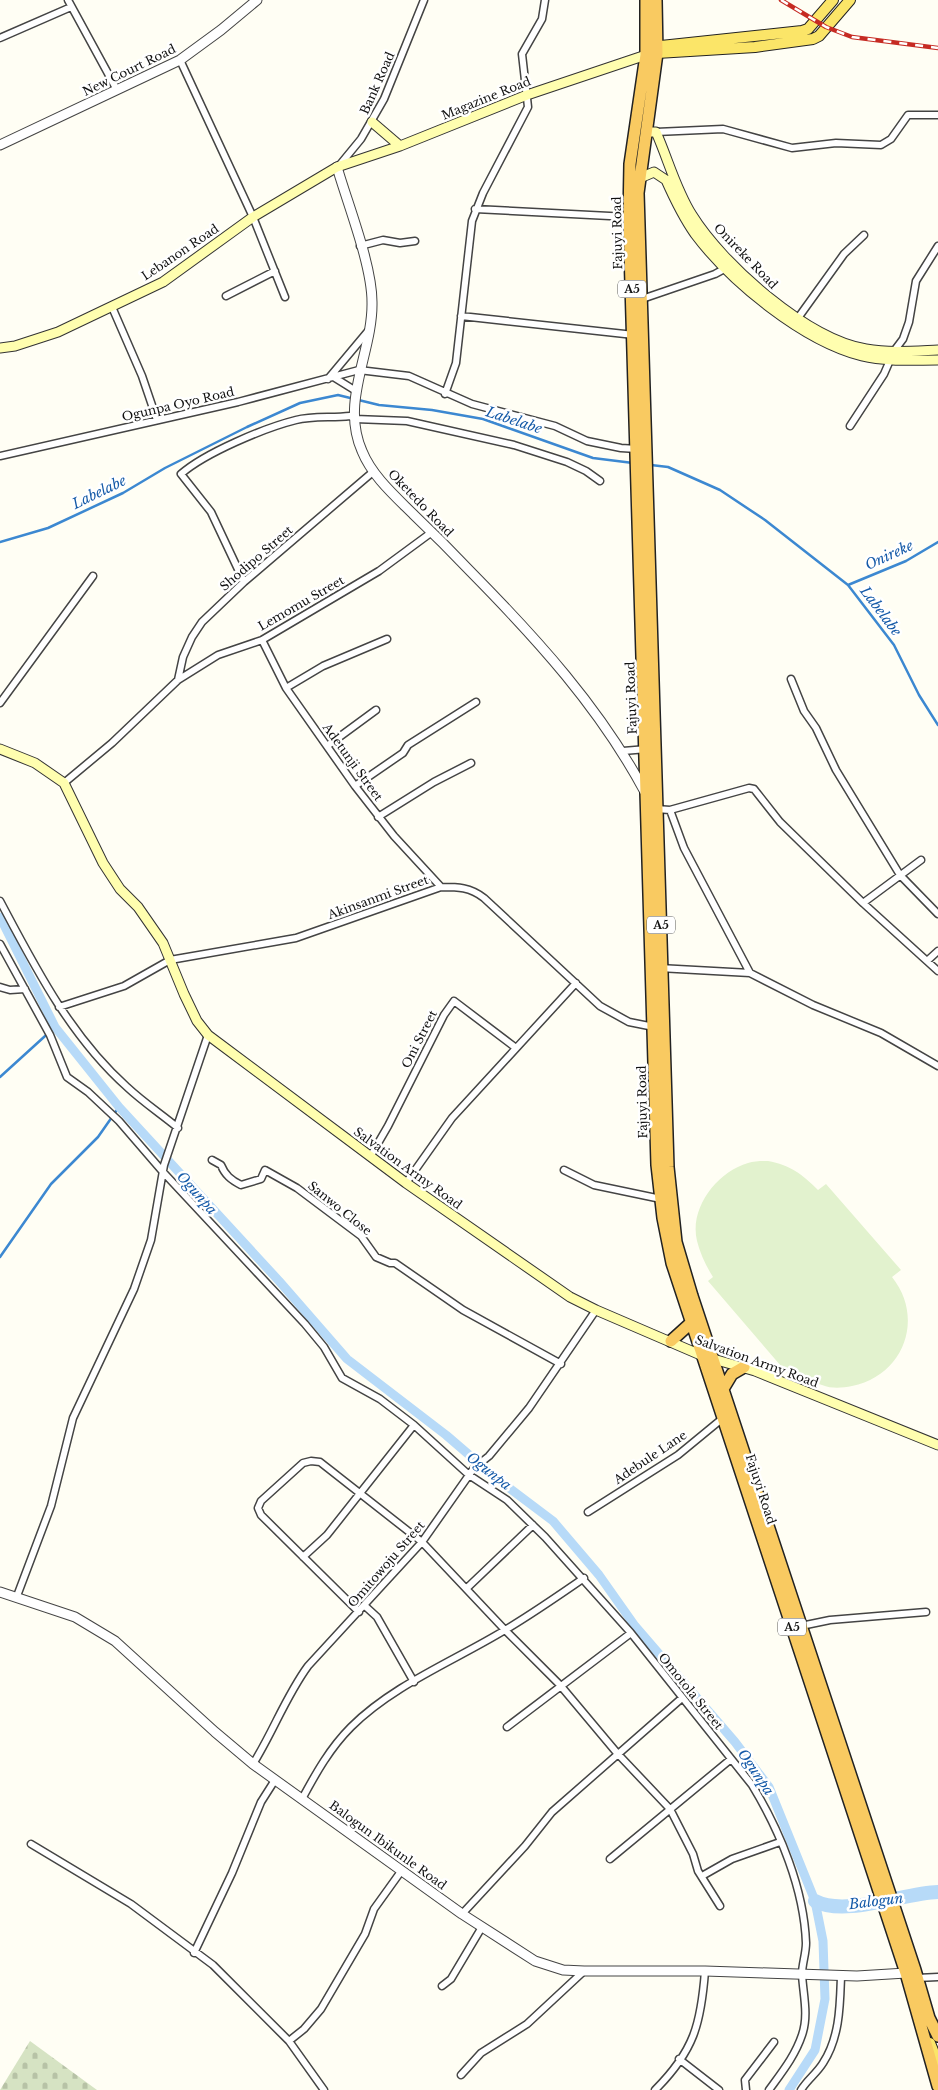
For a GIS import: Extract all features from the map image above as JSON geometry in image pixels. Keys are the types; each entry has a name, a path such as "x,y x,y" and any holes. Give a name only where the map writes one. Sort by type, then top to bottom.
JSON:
{"highway":[{"name":"A5","path":"646,0 653,51"},
{"name":"A5","path":"651,132 656,0"},
{"name":"Fajuyi Road","path":"653,51 630,164 629,217 641,453 650,749 656,809 660,1027 668,1167 676,1242 723,1418 887,1901 918,1978 925,2019"},
{"name":"Fajuyi Road","path":"641,453 642,299 638,193 651,132"},
{"name":"Fajuyi Road","path":"650,749 647,794 658,968"},
{"name":"Fajuyi Road","path":"660,1027 657,1165 672,1264 692,1322 724,1389 802,1626 887,1901 906,1973 925,2019"},
{"path":"670,1341 692,1322"},
{"path":"724,1389 732,1374 744,1367"},
{"name":"A5","path":"925,2019 935,2038"},
{"name":"A5","path":"925,2019 938,2086"}],"main road":[{"path":"802,31 808,29 832,0"},
{"path":"802,31 813,39 819,36 850,0"},
{"name":"Magazine Road","path":"337,167 400,146 527,94 653,51 802,31"},
{"name":"Magazine Road","path":"653,51 755,47 813,39"},
{"path":"372,122 400,146"},
{"name":"Onireke Road","path":"651,132 700,226 759,290 815,330 845,343 893,355 938,360"},
{"name":"Lebanon Road","path":"0,348 16,346 58,332 163,282 253,217 337,167"},
{"name":"Onireke Road","path":"640,178 654,172 666,180 695,234 726,268 782,316 812,336 860,356 893,355 938,350"},
{"name":"Salvation Army Road","path":"0,749 35,763 64,783 103,863 120,889 151,924 170,960 197,1021 208,1035 370,1157 548,1282 596,1310 708,1358 744,1367 938,1445"},
{"path":"935,2038 938,2063"}],"street":[{"path":"68,0 116,90"},
{"name":"New Court Road","path":"0,144 180,60 221,30 257,0"},
{"name":"Bank Road","path":"337,167 372,122 384,99 424,0"},
{"path":"445,394 456,363 468,243 476,209 528,108 522,54 542,19 545,0"},
{"path":"0,38 71,7"},
{"path":"180,60 253,217 285,296"},
{"path":"651,132 723,129 792,148 844,143 881,145 891,140 908,115 938,116"},
{"name":"Oketedo Road","path":"337,167 372,285 370,329 359,370 356,393 355,416 362,451 381,481 548,654 594,710 623,751 647,794"},
{"path":"476,209 629,217"},
{"path":"798,318 844,254 864,235"},
{"path":"360,246 383,240 400,243 415,241"},
{"path":"850,426 903,339 909,322 916,281 938,246"},
{"path":"642,299 715,274 726,268"},
{"path":"226,296 275,271"},
{"path":"112,307 142,376 157,420"},
{"path":"461,316 634,334"},
{"path":"328,379 370,329"},
{"path":"359,370 409,376 445,394 472,404 555,426 587,441 641,453"},
{"name":"Ogunpa Oyo Road","path":"0,456 335,378 359,370"},
{"path":"335,378 356,393"},
{"path":"244,582 211,512 181,474 189,467 241,440 297,420 355,416 407,421 514,445 567,462 586,471 600,481"},
{"name":"Shodipo Street","path":"178,680 183,657 202,622 244,582 374,471"},
{"name":"Lemomu Street","path":"64,783 112,743 178,680 218,655 262,640 379,571 432,532"},
{"path":"0,703 94,576"},
{"name":"Adetunji Street","path":"262,640 286,688 355,786 413,858 441,886"},
{"path":"286,688 323,666 387,640"},
{"path":"791,679 804,711 816,728 836,770 900,875 938,914"},
{"path":"355,786 403,753 408,745 476,702"},
{"path":"327,746 376,710"},
{"path":"623,751 650,749"},
{"path":"378,816 434,782 471,764"},
{"path":"656,809 670,810 754,788 780,822 863,903 938,970"},
{"path":"670,810 684,848 750,973"},
{"path":"863,903 921,860"},
{"name":"Akinsanmi Street","path":"60,1007 124,986 170,960 296,938 441,886 462,887 473,890 576,984 614,1015 642,1026 660,1027"},
{"path":"0,901 60,1007 78,1034 126,1087 178,1128"},
{"name":"Omotola Street","path":"0,944 49,1033 67,1077 88,1092 110,1112 164,1168 305,1324 324,1347 342,1378 380,1399 414,1425 469,1476 507,1500 584,1578 631,1633 762,1801 794,1879 803,1916 806,1946 802,1973 806,2006 803,2032 794,2057 769,2090"},
{"path":"927,961 938,951"},
{"path":"658,968 750,973 813,1005 881,1033 938,1066"},
{"path":"406,1183 452,1118 576,984"},
{"path":"0,988 10,990 25,988"},
{"name":"Oni Street","path":"370,1157 444,1015 454,1001 516,1048"},
{"path":"17,1596 51,1506 73,1418 134,1289 151,1240 164,1168 208,1035"},
{"name":"Sanwo Close","path":"212,1160 221,1165 224,1173 241,1185 261,1179 265,1170 281,1177 360,1236 376,1257 390,1264 395,1263 463,1310 560,1364"},
{"path":"564,1170 594,1185 661,1199"},
{"name":"Omitowoju Street","path":"254,1764 273,1732 298,1679 322,1650 365,1606 422,1542 474,1468 489,1456 529,1408 596,1310"},
{"name":"Adebule Lane","path":"588,1512 678,1455 723,1418"},
{"path":"303,1557 327,1535 414,1425"},
{"path":"359,1612 261,1515 258,1508 261,1501 303,1463 311,1461 320,1462 422,1542 560,1685 618,1753 670,1809 702,1876 720,1906"},
{"path":"467,1588 533,1525"},
{"path":"302,1799 326,1756 351,1727 372,1709 414,1682 505,1630 584,1578"},
{"name":"Balogun Ibikunle Road","path":"0,1592 17,1596 74,1617 115,1641 226,1742 274,1780 482,1928 535,1961 563,1970 802,1973 837,1976"},
{"path":"365,1606 377,1617 414,1682"},
{"path":"802,1626 830,1620 926,1612"},
{"path":"507,1727 631,1633"},
{"path":"462,1914 525,1846 552,1812 682,1698"},
{"path":"610,1859 731,1759"},
{"path":"194,1953 232,1873 261,1802 274,1780"},
{"path":"702,1876 739,1856 780,1842"},
{"path":"31,1844 131,1904 227,1978 289,2040 324,2090"},
{"path":"289,2040 304,2029 321,2009 365,1934 374,1909 402,1870"},
{"path":"442,1986 451,1979 482,1928"},
{"path":"461,2075 481,2053 527,2024 584,1971"},
{"path":"655,2090 691,2045 702,2006 705,1971"},
{"path":"801,2090 823,2063 834,2038 840,2012 837,1976 880,1976 906,1973"},
{"path":"918,1978 938,1977"},
{"path":"746,2090 745,2080 774,2042"},
{"path":"679,2059 719,2090"}],"green space":[{"path":"768,1161 795,1171 818,1190 826,1184 901,1270 892,1277 902,1293 907,1310 908,1327 904,1343 896,1358 885,1371 870,1380 852,1386 833,1388 814,1382 793,1368 787,1373 708,1281 713,1277 697,1241 697,1216 701,1204 716,1183 726,1174 748,1163"},
{"path":"30,2041 97,2090 0,2090"}],"waterway":[{"name":"Labelabe","path":"0,542 48,528 123,493 165,468 247,427 300,403 338,395 379,405 432,410 483,419 593,458 633,463"},
{"name":"Labelabe","path":"651,465 668,467 720,490 765,520 848,585 894,645 919,695 938,725"},
{"name":"Onireke","path":"848,585 906,561 938,542"},
{"name":"Ogunpa","path":"0,917 55,1027 119,1107 279,1281 347,1359 553,1521 599,1575 635,1626 735,1742 769,1787 815,1901 823,1941 825,1999 815,2050 789,2090"},
{"path":"0,1077 55,1027"},
{"path":"0,1257 51,1184 98,1137 119,1107"},
{"name":"Balogun","path":"815,1901 828,1905 858,1905 938,1892"}],"railway":[{"path":"781,0 826,27 852,37 938,48"}]}
